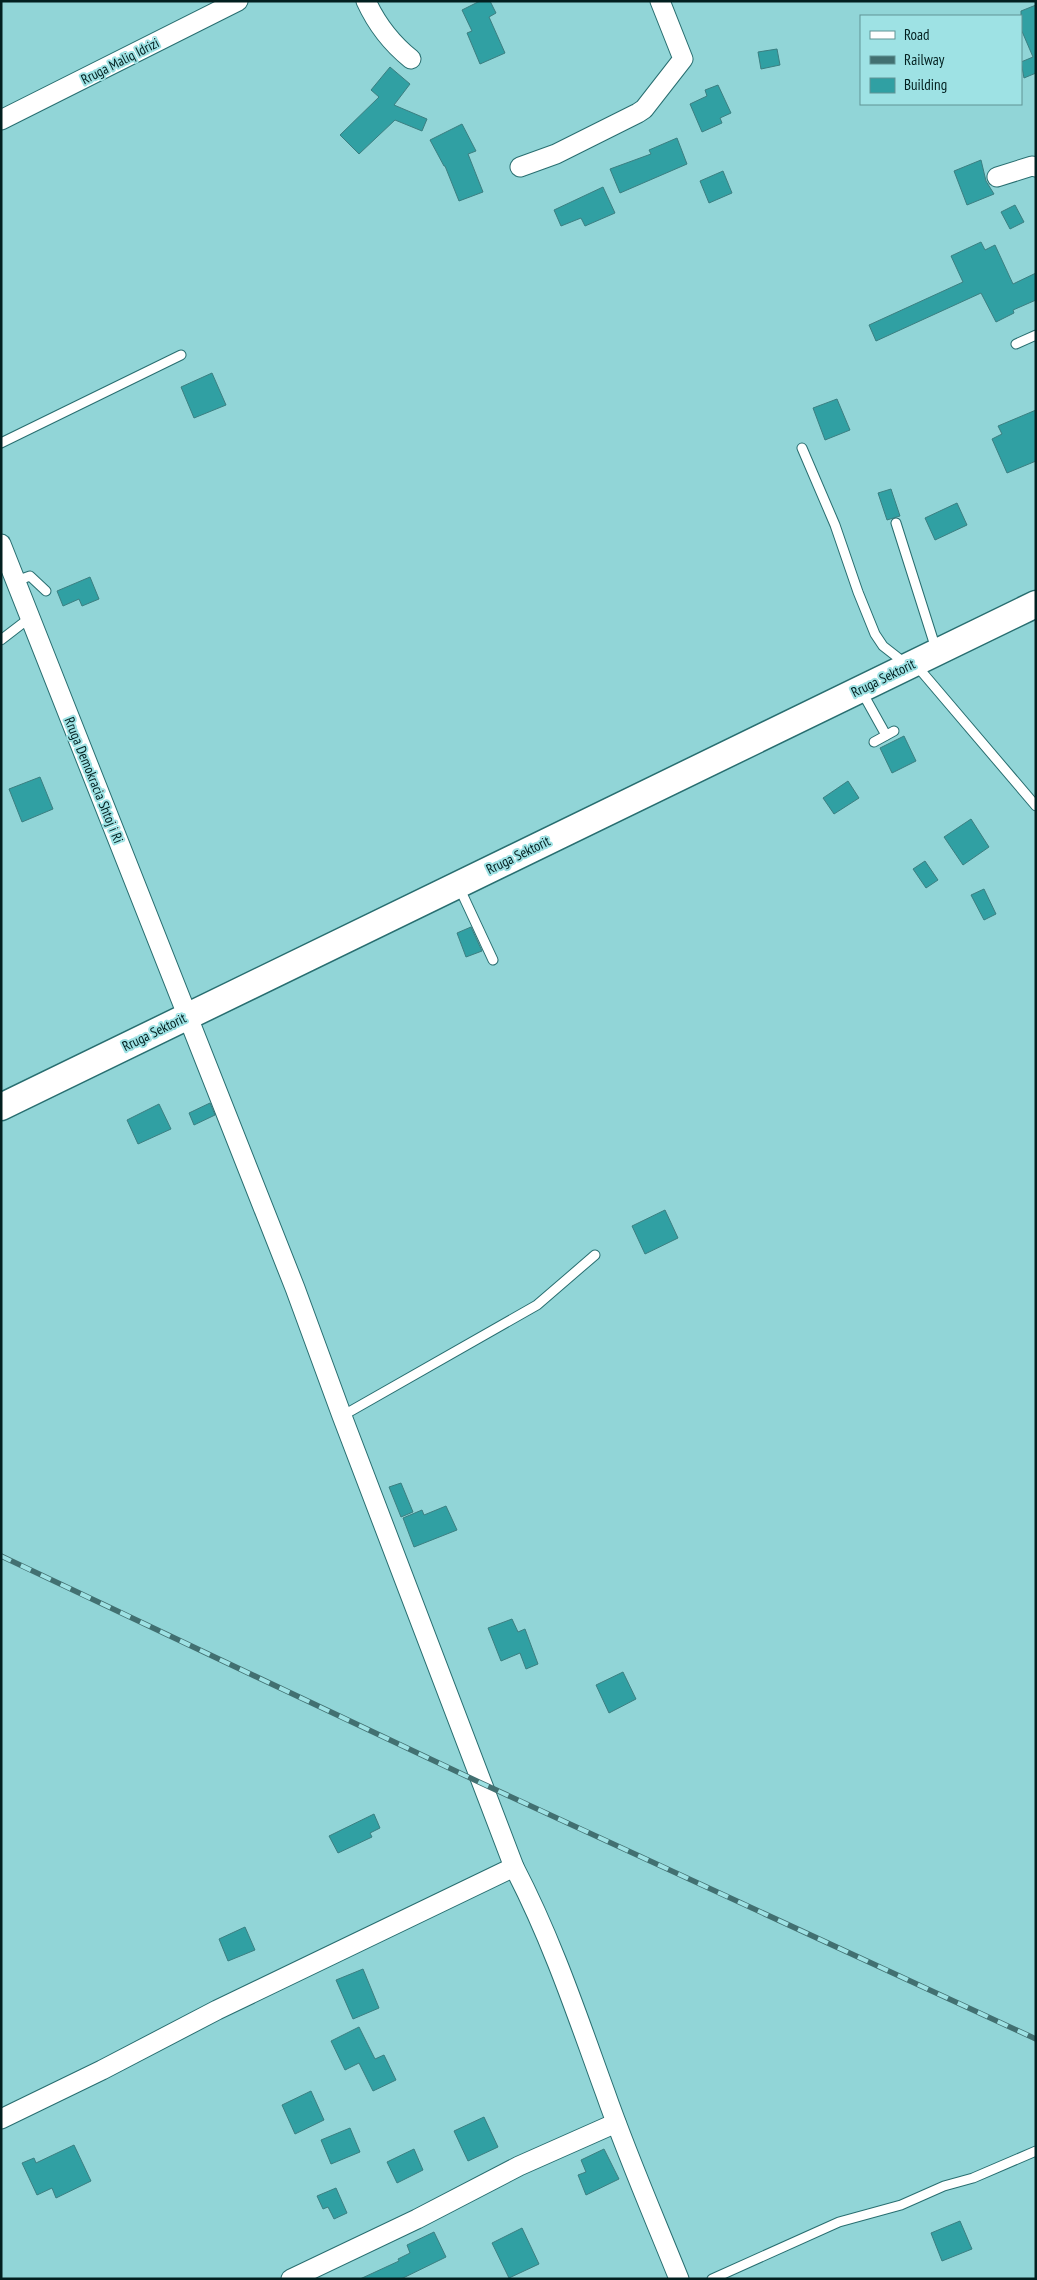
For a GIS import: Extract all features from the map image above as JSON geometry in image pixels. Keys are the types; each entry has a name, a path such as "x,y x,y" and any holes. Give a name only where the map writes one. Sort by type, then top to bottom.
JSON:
{"street":[{"name":"Rruga Maliq Idrizi","path":"1,120 237,1"},
{"path":"366,1 374,19 395,46 411,59"},
{"path":"520,167 556,154 644,109 683,59 660,1"},
{"path":"997,177 1032,166 1036,167"},
{"name":"Rruga Demokracia Shtoj i Ri","path":"3,554 16,581 295,1288 514,1867 534,1906 568,1986 616,2122 679,2279"},
{"name":"Rruga Sektorit","path":"1,1107 1036,604"},
{"path":"1,2119 102,2070 217,2010 514,1867"},
{"path":"292,2279 417,2219 519,2166 616,2122"}],"lane":[{"path":"1016,344 1036,335"},
{"path":"1,443 181,355"},
{"path":"802,448 835,525 875,634 883,646 920,660"},
{"path":"896,523 920,660 1036,806"},
{"path":"16,581 30,576 46,591"},
{"path":"1,640 23,623 31,620"},
{"path":"860,689 890,733 874,742"},
{"path":"458,884 493,960"},
{"path":"342,1416 537,1304 595,1255"},
{"path":"712,2279 839,2222 901,2205 944,2186 973,2178 1036,2151"}],"building":[{"path":"480,1 490,1 496,13 489,17 505,53 480,64 467,33 472,31 462,10"},
{"path":"1036,5 1036,73 1024,78 1022,62 1033,57 1022,31 1021,11"},
{"path":"777,49 780,65 761,69 758,52"},
{"path":"390,67 410,84 394,105 427,119 422,131 395,120 359,154 340,135 379,97 371,90"},
{"path":"718,85 731,113 720,118 722,123 702,132 690,104 707,96 705,90"},
{"path":"462,124 476,151 468,154 483,192 459,201 445,166 430,140"},
{"path":"677,138 687,164 620,193 610,169 651,154 649,150"},
{"path":"981,160 986,181 994,194 967,205 954,171"},
{"path":"723,171 732,193 709,203 700,181"},
{"path":"603,187 615,213 585,226 581,218 561,226 554,210"},
{"path":"1015,205 1024,222 1010,229 1001,212"},
{"path":"981,242 985,250 995,245 1013,284 1036,273 1036,300 1013,310 1014,313 996,322 981,293 876,341 869,325 963,282 951,256"},
{"path":"212,373 226,405 194,418 181,387"},
{"path":"837,399 850,430 825,440 813,408"},
{"path":"1036,410 1036,461 1007,473 992,439 1002,434 998,426"},
{"path":"891,489 900,516 887,520 878,493"},
{"path":"957,503 967,525 935,540 925,518"},
{"path":"90,577 99,599 82,606 79,599 63,606 57,591"},
{"path":"904,736 916,761 892,773 880,748"},
{"path":"40,777 53,809 22,822 9,789"},
{"path":"848,781 859,798 834,814 823,798"},
{"path":"971,819 989,847 963,865 944,837"},
{"path":"925,861 938,880 926,888 913,869"},
{"path":"984,889 996,914 984,920 971,895"},
{"path":"471,927 482,951 466,957 457,933"},
{"path":"210,1103 215,1115 194,1125 189,1113"},
{"path":"159,1104 171,1129 138,1144 127,1120"},
{"path":"665,1210 678,1238 645,1254 632,1226"},
{"path":"401,1483 413,1512 401,1517 389,1487"},
{"path":"446,1506 457,1530 414,1547 403,1518 422,1510 424,1515"},
{"path":"512,1619 518,1632 525,1629 538,1664 526,1669 520,1653 501,1661 488,1628"},
{"path":"623,1672 636,1699 609,1713 596,1685"},
{"path":"374,1814 380,1828 370,1833 372,1837 338,1853 329,1836"},
{"path":"245,1927 255,1950 228,1961 219,1939"},
{"path":"363,1969 379,2008 353,2019 336,1980"},
{"path":"359,2027 375,2059 384,2055 396,2080 373,2091 359,2063 345,2070 331,2041"},
{"path":"311,2091 324,2120 295,2134 282,2105"},
{"path":"484,2117 498,2147 468,2161 454,2131"},
{"path":"350,2128 360,2152 331,2164 321,2140"},
{"path":"74,2145 91,2181 56,2198 52,2188 37,2195 22,2163 34,2158 36,2163"},
{"path":"414,2149 423,2170 397,2183 387,2162"},
{"path":"604,2149 619,2179 586,2195 578,2175 586,2172 581,2160"},
{"path":"336,2188 347,2213 334,2219 328,2207 323,2209 317,2196"},
{"path":"960,2221 972,2249 942,2261 931,2233"},
{"path":"522,2228 539,2264 509,2278 492,2243"},
{"path":"434,2232 446,2257 401,2279 360,2279 399,2261 398,2259 410,2253 407,2245"}],"railway":[{"path":"1,1556 481,1783 1036,2039"}]}
